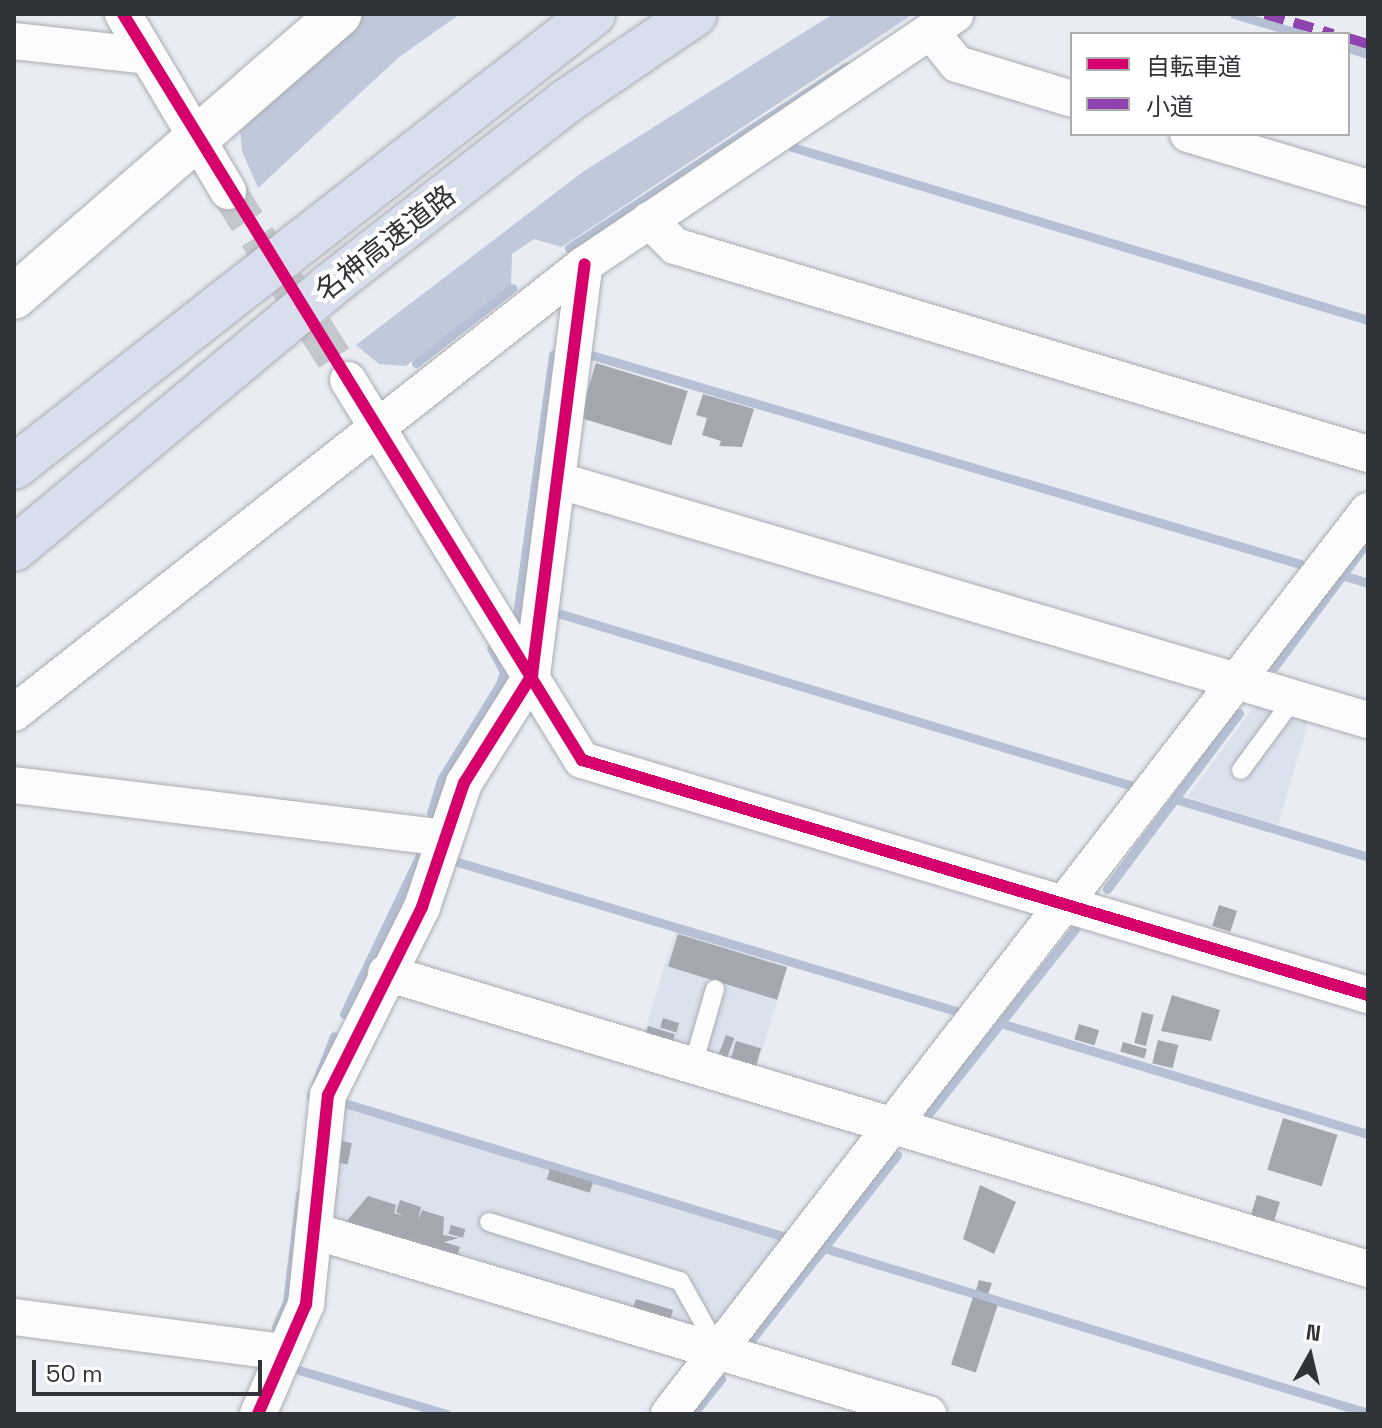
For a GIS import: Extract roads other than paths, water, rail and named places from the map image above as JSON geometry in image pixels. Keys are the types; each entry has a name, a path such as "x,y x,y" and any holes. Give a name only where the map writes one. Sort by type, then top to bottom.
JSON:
{"highway":[{"name":"名神高速道路","path":"14,467 593,14"},
{"name":"名神高速道路","path":"14,549 328,287 564,103 695,14"}],"street":[{"path":"123,14 228,191"},
{"path":"14,297 339,14"},
{"path":"14,713 372,425 585,264 943,23 957,64 1070,98"},
{"path":"14,41 147,56"},
{"path":"1195,136 1368,188"},
{"path":"649,220 675,246 1368,454"},
{"path":"258,1414 306,1304 328,1095 386,973 422,907 464,783 532,675 585,264"},
{"path":"348,380 372,425 532,675 582,760 1368,995"},
{"path":"557,480 1368,720"},
{"path":"669,1414 1067,905 1368,511"},
{"path":"14,785 445,838"},
{"path":"386,973 1368,1269"},
{"path":"314,1231 928,1414"},
{"path":"14,1317 285,1352"}],"lane":[{"path":"1241,770 1294,698"},
{"path":"693,1065 715,989"},
{"path":"489,1222 680,1281 720,1352"}],"waterway":[{"path":"1234,14 1294,32"},
{"path":"1350,49 1368,54"},
{"path":"569,248 846,67"},
{"path":"792,147 1368,320"},
{"path":"416,363 512,288"},
{"path":"588,354 1300,564"},
{"path":"515,629 553,355"},
{"path":"1274,667 1368,541"},
{"path":"1342,575 1368,583"},
{"path":"551,611 1139,788"},
{"path":"431,813 442,778 500,684 504,672 491,648"},
{"path":"1107,889 1239,713"},
{"path":"1175,799 1368,857"},
{"path":"344,1014 422,851"},
{"path":"451,860 956,1011"},
{"path":"930,1112 1075,929"},
{"path":"1000,1023 1368,1134"},
{"path":"311,1096 334,1036"},
{"path":"341,1102 784,1237"},
{"path":"751,1340 897,1155"},
{"path":"276,1327 287,1302 300,1194"},
{"path":"824,1248 1368,1413"},
{"path":"299,1370 447,1414"},
{"path":"693,1414 721,1379"}],"tunnel":[{"path":"228,191 348,380"}]}
